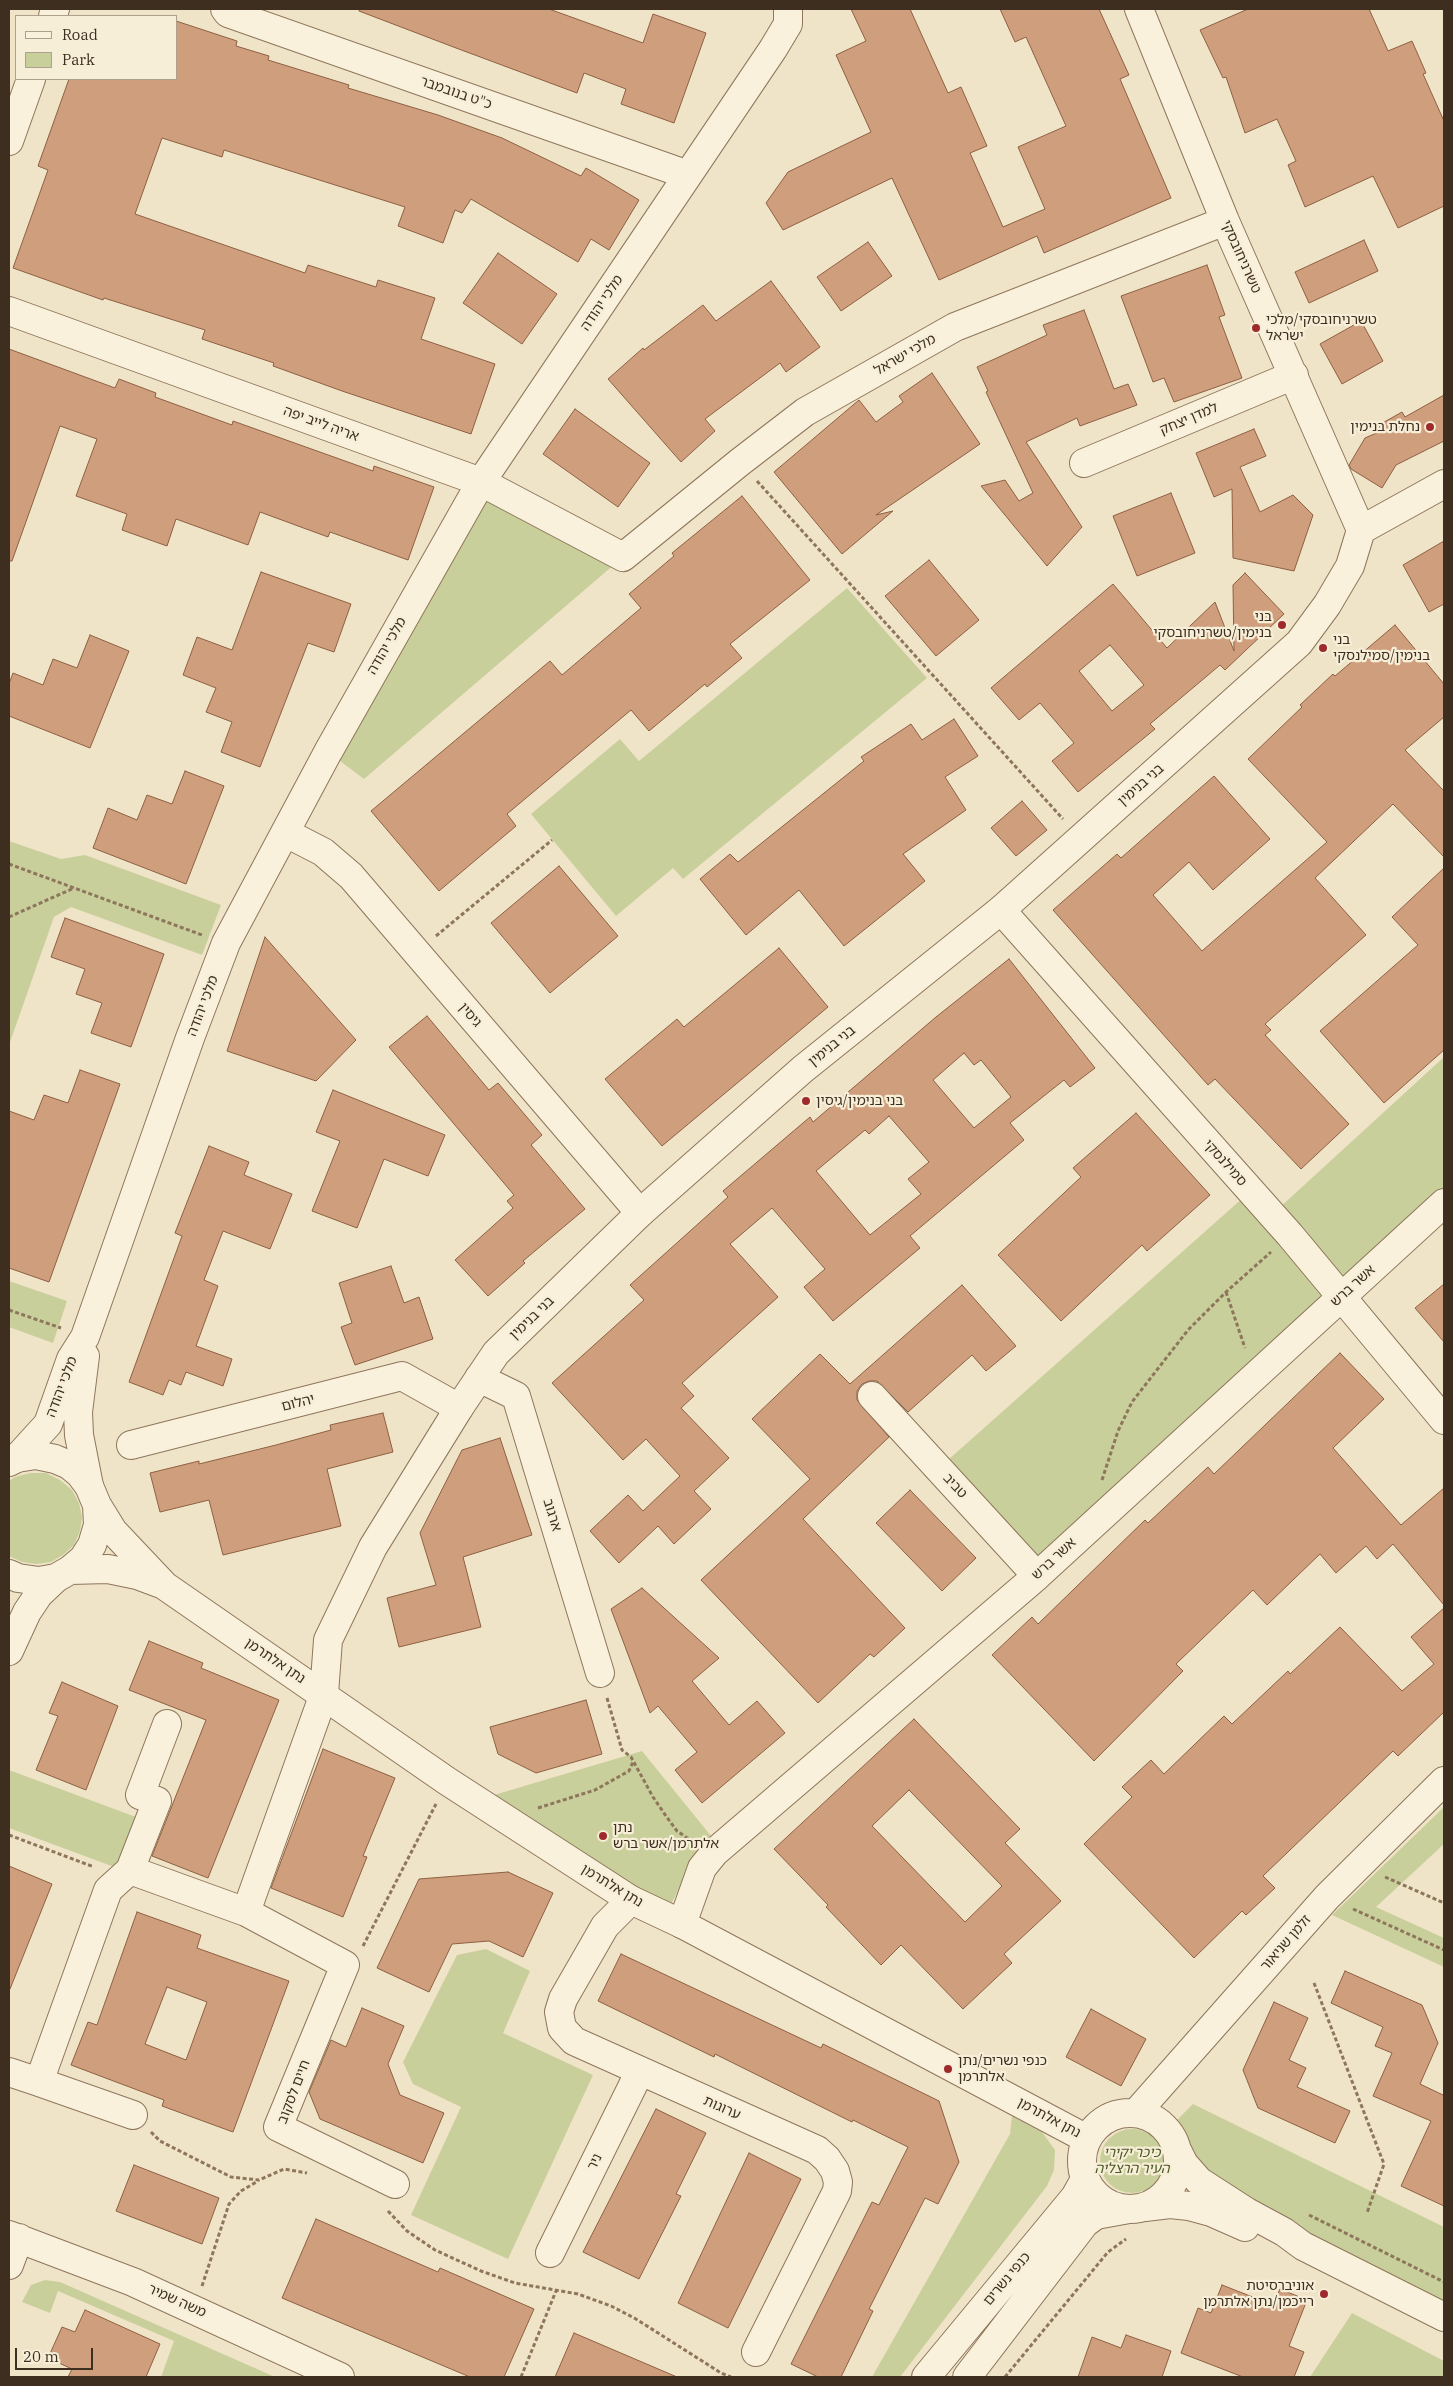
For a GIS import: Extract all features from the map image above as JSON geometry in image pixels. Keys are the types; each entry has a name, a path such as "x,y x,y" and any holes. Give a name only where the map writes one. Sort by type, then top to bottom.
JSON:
{"street":[{"name":"כ\"ט בנובמבר","path":"225,9 228,13 688,175"},
{"name":"מלכי יהודה","path":"13,1460 48,1424 72,1359 73,1332 226,944 328,752 481,482 773,49 788,24 788,9"},
{"name":"טשרניחובסקי","path":"1139,9 1226,221 1362,530"},
{"path":"9,141 31,80"},
{"name":"מלכי ישראל","path":"623,557 805,412 955,327 1226,221"},
{"name":"אריה לייב יפה","path":"9,311 481,482 623,557"},
{"name":"למדן יצחק","path":"1084,463 1294,375"},
{"path":"1362,530 1444,484"},
{"name":"בני בנימין","path":"324,1694 328,1640 373,1547 459,1408 496,1353 640,1213 803,1070 1001,910 1080,838 1201,733 1299,643 1327,605 1350,566 1362,530"},
{"name":"גיסין","path":"286,833 323,852 351,876 640,1213"},
{"name":"סמילנסקי","path":"1001,910 1290,1235 1444,1420"},
{"name":"אשר ברש","path":"682,1924 702,1868 715,1852 1038,1576 1444,1203"},
{"name":"מלכי יהודה","path":"73,1332 86,1362 78,1412 79,1435 93,1496"},
{"name":"יהלום","path":"131,1445 402,1376 459,1408"},
{"name":"ארגוב","path":"479,1378 516,1396 600,1673"},
{"name":"טביב","path":"872,1396 1038,1576"},
{"path":"9,1651 27,1612 39,1594 83,1559 92,1545 98,1525 93,1496 69,1465 55,1459 36,1455 13,1460"},
{"name":"נתן אלתרמן","path":"93,1496 112,1531 165,1586 324,1694 448,1782 631,1900 682,1924 1087,2139"},
{"name":"נתן אלתרמן","path":"9,1574 18,1578 39,1580 63,1574 108,1569 137,1575 165,1586"},
{"path":"246,1912 324,1694"},
{"path":"39,2082 108,1890 125,1874 157,1801 140,1795 167,1724"},
{"name":"זלמן שניאור","path":"1136,2113 1327,1897 1358,1864 1444,1781"},
{"path":"125,1874 246,1912 345,1965"},
{"name":"ערוגות","path":"631,1900 605,1926 564,1999 559,2012 562,2028 574,2041 817,2150 828,2159 835,2170 838,2182 837,2191 756,2352"},
{"name":"חיים לסקוב","path":"345,1965 278,2127 388,2194"},
{"name":"ניר","path":"550,2254 640,2071"},
{"path":"9,2072 133,2116"},
{"path":"1303,2246 1277,2241 1211,2212 1189,2206 1170,2204 1137,2208 1115,2207 1102,2201 1085,2179 1082,2166 1082,2152 1087,2139 1096,2127 1108,2118 1122,2114 1136,2113 1160,2124 1170,2134 1184,2164 1199,2180 1247,2212 1284,2232 1303,2246 1444,2317"},
{"path":"1137,2208 1157,2201 1170,2187 1178,2165 1177,2150"},
{"name":"כנפי נשרים","path":"926,2377 1076,2197 1085,2179"},
{"name":"כנפי נשרים","path":"967,2377 1085,2223 1096,2215 1137,2208"},
{"path":"9,2265 14,2237"},
{"name":"משה שמיר","path":"14,2237 133,2282 194,2308 340,2377"}],"path":[{"path":"740,462 1080,838"},
{"path":"416,953 552,840"},
{"path":"9,864 226,944"},
{"path":"9,917 75,888"},
{"path":"1100,1486 1118,1431 1132,1402 1188,1330 1226,1292 1290,1235"},
{"path":"1226,1292 1255,1376"},
{"path":"9,1310 73,1332"},
{"path":"600,1673 622,1750 634,1761 653,1797 677,1831 694,1844 715,1852"},
{"path":"505,1818 595,1790 629,1771 634,1761"},
{"path":"345,1965 360,1953 448,1782"},
{"path":"9,1835 125,1874"},
{"path":"1358,1864 1444,1903"},
{"path":"1327,1897 1444,1950"},
{"path":"1314,1983 1384,2164 1367,2213"},
{"path":"133,2116 160,2141 195,2159 230,2176 259,2180"},
{"path":"194,2308 229,2204 241,2191 259,2180 284,2169 313,2174"},
{"path":"388,2194 407,2231 435,2250 481,2271 515,2283 578,2294 611,2306 636,2318 730,2377"},
{"path":"1306,2213 1444,2282"},
{"path":"1005,2377 1108,2252 1124,2239 1132,2237"},
{"path":"521,2377 556,2290"}],"green space":[{"path":"481,482 623,557 364,779 328,752"},
{"path":"847,588 927,678 683,879 673,868 616,916 531,814 620,739 639,761"},
{"path":"9,841 61,859 85,855 221,905 202,955 71,907 54,917 9,1045"},
{"path":"1444,1057 1444,1192 1037,1559 948,1460 1245,1196 1266,1220"},
{"path":"9,1281 67,1301 53,1343 9,1327"},
{"path":"30,1473 46,1473 60,1480 72,1490 79,1503 82,1517 80,1531 74,1545 63,1555 51,1562 36,1564 22,1562 9,1556 9,1481 15,1477"},
{"path":"642,1751 716,1842 692,1863 666,1914 484,1798"},
{"path":"9,1770 136,1817 117,1868 9,1828"},
{"path":"1444,1807 1444,1844 1376,1907 1444,1938 1444,1967 1332,1915"},
{"path":"486,1949 530,1971 503,2033 593,2075 508,2259 411,2215 461,2107 413,2084 403,2062 457,1955"},
{"path":"1193,2104 1444,2227 1444,2306 1258,2210 1206,2176 1181,2139 1174,2123"},
{"path":"1012,2116 1042,2132 1055,2150 1054,2170 1047,2186 900,2377 872,2377 1010,2134"},
{"name":"כיכר יקירי העיר הרצליה","path":"1126,2129 1138,2129 1155,2138 1162,2149 1164,2161 1162,2173 1155,2184 1138,2193 1126,2193 1114,2188 1105,2179 1100,2167 1100,2155 1105,2143 1114,2134"},
{"path":"45,2280 60,2282 275,2377 161,2377 174,2341 58,2291 50,2313 22,2302 31,2285"},
{"path":"1352,2313 1444,2361 1444,2377 1310,2377"}],"building":[{"path":"359,9 549,9 643,43 653,14 706,33 674,123 621,104 626,89 584,73 577,93 359,11"},
{"path":"851,9 910,9 948,93 961,87 987,146 970,153 1003,227 1045,209 1018,147 1066,126 1026,37 1015,42 1000,9 1099,9 1129,75 1120,79 1171,198 1044,253 1037,236 939,280 892,178 783,230 766,203 788,172 871,132 836,55 866,41"},
{"path":"1248,9 1369,9 1388,51 1412,41 1426,73 1423,74 1444,121 1444,206 1398,228 1373,176 1305,207 1288,165 1296,161 1277,119 1245,133 1226,77 1223,78 1200,30"},
{"path":"178,22 237,41 236,46 269,56 268,60 349,85 348,88 438,115 502,138 581,176 586,168 639,200 609,250 591,239 578,262 471,199 462,213 455,210 443,243 398,226 405,207 224,150 222,157 162,138 135,214 305,273 308,265 376,287 378,280 435,298 421,339 495,364 471,434 342,391 273,366 274,363 202,339 205,330 104,298 103,300 13,268 48,170 38,166 69,80 178,80"},
{"path":"1364,240 1378,271 1309,303 1295,272"},
{"path":"868,242 892,276 841,311 817,277"},
{"path":"498,253 557,294 522,344 463,303"},
{"path":"1207,265 1225,315 1219,317 1242,378 1174,402 1164,378 1153,382 1121,296"},
{"path":"771,281 820,347 786,372 780,363 705,419 715,431 681,462 608,379 643,348 644,350 703,305 716,321"},
{"path":"1084,310 1114,389 1128,384 1137,405 1080,426 1077,418 1026,442 1082,527 1047,566 981,486 1005,480 1019,501 1033,493 986,392 988,391 977,367 1047,335 1043,325"},
{"path":"1361,321 1383,361 1342,384 1320,344"},
{"path":"9,349 115,388 119,379 156,393 155,397 232,425 233,421 373,471 374,466 434,487 408,560 330,532 328,537 260,512 248,545 176,519 167,546 122,530 127,514 76,496 97,439 60,426 12,561 9,561"},
{"path":"932,373 980,444 876,515 893,511 842,554 774,472 859,400 876,422 903,402 899,396"},
{"path":"1444,395 1444,441 1396,465 1382,488 1351,469 1349,465 1365,438 1381,431 1379,425 1402,412 1405,417"},
{"path":"575,409 650,463 618,507 543,454"},
{"path":"1254,429 1266,456 1240,467 1260,512 1293,495 1313,515 1294,571 1233,558 1232,489 1214,497 1196,453"},
{"path":"1171,493 1195,553 1137,576 1113,516"},
{"path":"742,496 810,580 730,644 742,658 707,687 705,684 649,731 631,710 507,814 516,826 439,891 371,811 550,661 562,675 641,608 629,594 674,556 672,553"},
{"path":"1444,541 1444,604 1429,612 1403,565"},
{"path":"929,560 979,620 936,656 885,596"},
{"path":"261,572 351,604 334,652 308,643 260,767 221,752 232,722 206,712 216,688 183,675 197,637 232,650"},
{"path":"1245,573 1284,614 1225,670 1220,665 1150,724 1155,729 1078,792 1052,761 1074,743 1040,703 1019,720 991,688 1113,584 1167,648 1215,602 1234,651 1233,585","holes":["1110,645 1144,685 1112,711 1079,671"]},
{"path":"1395,625 1444,684 1444,717 1405,750 1444,791 1444,857 1393,804 1315,878 1366,935 1265,1024 1271,1030 1265,1035 1349,1124 1301,1169 1215,1079 1208,1085 1053,910 1117,854 1121,858 1214,776 1270,839 1213,890 1189,862 1153,895 1202,951 1327,842 1248,759 1333,674 1335,676"},
{"path":"90,635 129,651 90,748 9,716 9,684 13,673 43,685 53,659 77,668"},
{"path":"954,719 978,756 945,777 966,810 903,854 925,881 844,946 799,890 746,935 700,879 730,854 738,862 864,761 861,757 911,724 922,740"},
{"path":"185,771 224,786 186,884 93,848 108,808 137,820 147,795 172,804"},
{"path":"1022,801 1047,830 1016,856 991,828"},
{"path":"559,866 618,936 550,993 491,923"},
{"path":"1444,868 1444,1050 1384,1103 1320,1031 1418,945 1392,917"},
{"path":"65,918 164,954 131,1047 91,1033 102,1003 76,994 85,969 51,957"},
{"path":"265,937 356,1040 316,1081 227,1051"},
{"path":"779,948 828,1007 662,1146 605,1079 677,1019 684,1027"},
{"path":"1009,959 1095,1068 1070,1087 1064,1080 1010,1123 1024,1140 910,1236 920,1248 833,1321 804,1287 825,1269 772,1208 730,1244 778,1297 682,1383 694,1396 681,1408 729,1458 694,1491 711,1509 674,1544 658,1526 619,1563 590,1531 628,1495 643,1511 680,1476 646,1439 623,1460 552,1383 644,1300 630,1285 728,1197 723,1191 810,1117 813,1122 936,1017","holes":["964,1053 974,1065 981,1060 1011,1097 974,1128 933,1080","889,1116 929,1162 908,1179 921,1194 870,1235 816,1171 865,1130 869,1134"]},
{"path":"427,1016 489,1090 498,1083 542,1135 531,1145 585,1209 523,1261 525,1263 488,1296 455,1260 513,1208 507,1201 514,1195 389,1047"},
{"path":"80,1070 120,1084 49,1282 9,1268 9,1111 34,1120 44,1095 68,1103"},
{"path":"333,1090 445,1135 428,1176 384,1159 357,1228 312,1211 340,1141 316,1132"},
{"path":"1136,1113 1210,1195 1147,1251 1142,1245 1061,1321 998,1255 1081,1177 1073,1168"},
{"path":"209,1146 249,1162 244,1175 292,1194 270,1249 223,1231 204,1280 218,1286 196,1346 232,1359 223,1386 186,1372 181,1385 169,1380 163,1395 129,1382 182,1236 175,1233"},
{"path":"391,1266 404,1303 419,1297 433,1339 355,1365 341,1327 352,1323 339,1283"},
{"path":"1444,1284 1444,1342 1415,1308"},
{"path":"962,1285 1016,1346 986,1371 972,1355 908,1412 877,1381 869,1381 862,1384 857,1391 857,1400 889,1437 803,1519 905,1628 874,1657 870,1654 818,1703 701,1580 810,1479 752,1419 820,1354 850,1384"},
{"path":"1340,1353 1384,1399 1333,1448 1401,1525 1444,1488 1444,1605 1393,1544 1377,1559 1366,1546 1336,1573 1320,1554 1267,1605 1253,1590 1176,1664 1183,1671 1094,1761 992,1655 1032,1617 1038,1624 1145,1520 1148,1523 1208,1467 1214,1474"},
{"path":"383,1413 393,1452 327,1469 341,1526 223,1555 209,1500 160,1512 150,1473 199,1461 199,1464 276,1445 331,1430 330,1425"},
{"path":"500,1438 532,1535 463,1557 481,1627 399,1647 387,1598 436,1585 420,1533 462,1450"},
{"path":"910,1490 976,1558 942,1591 876,1523"},
{"path":"642,1588 719,1658 692,1681 729,1725 757,1701 785,1733 702,1803 675,1770 697,1752 658,1706 650,1713 611,1609"},
{"path":"1444,1608 1444,1712 1398,1756 1393,1751 1263,1876 1275,1888 1246,1915 1242,1911 1194,1958 1084,1844 1132,1797 1122,1787 1151,1760 1164,1774 1224,1716 1232,1724 1288,1671 1290,1674 1340,1627 1402,1691 1434,1664 1411,1637"},
{"path":"149,1641 203,1663 201,1668 279,1700 208,1878 152,1856 206,1720 129,1690"},
{"path":"62,1682 118,1706 86,1790 36,1770 58,1716 49,1713"},
{"path":"586,1700 602,1754 536,1773 498,1754 490,1727"},
{"path":"914,1719 1020,1829 1005,1843 1061,1901 1004,1954 1012,1963 963,2009 901,1945 881,1965 826,1907 828,1905 774,1849","holes":["909,1790 1002,1886 965,1922 872,1826"]},
{"path":"323,1749 395,1778 363,1856 367,1857 343,1917 271,1888"},
{"path":"9,1866 52,1884 10,1989 9,1988"},
{"path":"508,1872 553,1893 523,1957 489,1941 452,1944 429,1992 377,1968 419,1879"},
{"path":"137,1912 201,1935 197,1948 289,1981 233,2132 162,2106 164,2100 71,2065 88,2022 97,2025","holes":["167,1987 207,2002 186,2060 145,2044"]},
{"path":"621,1954 821,2048 823,2044 939,2101 959,2162 938,2204 925,2198 869,2309 873,2311 841,2377 818,2377 791,2364 872,2202 879,2205 908,2147 853,2120 852,2122 715,2054 714,2057 598,2001"},
{"path":"1345,1971 1422,2005 1438,2043 1420,2084 1443,2095 1444,2093 1444,2206 1401,2186 1431,2121 1373,2096 1392,2053 1375,2046 1383,2027 1331,2003"},
{"path":"1274,2002 1308,2018 1289,2060 1306,2068 1297,2087 1350,2111 1335,2143 1258,2108 1243,2070"},
{"path":"362,2008 404,2026 388,2064 400,2095 444,2113 423,2163 320,2119 309,2092 331,2040 346,2047"},
{"path":"1091,2009 1146,2039 1121,2086 1066,2057"},
{"path":"656,2109 706,2133 676,2194 681,2196 639,2279 583,2252"},
{"path":"749,2153 801,2179 728,2328 678,2303"},
{"path":"134,2165 219,2198 202,2244 116,2211"},
{"path":"316,2219 438,2272 440,2268 534,2309 504,2377 470,2377 282,2298"},
{"path":"1222,2285 1273,2305 1280,2289 1307,2300 1289,2346 1304,2352 1294,2377 1243,2377 1181,2353 1198,2308 1211,2313"},
{"path":"85,2310 160,2344 146,2377 68,2377 72,2369 48,2358 62,2327 75,2332"},
{"path":"574,2333 677,2377 555,2377"},
{"path":"1126,2335 1171,2351 1162,2377 1078,2377 1092,2337 1121,2348"}],"place":[{"name":"טשרניחובסקי/מלכי ישראל","path":"1256,328"},
{"name":"נחלת בנימין","path":"1430,427"},
{"name":"בני בנימין/טשרניחובסקי","path":"1282,625"},
{"name":"בני בנימין/סמילנסקי","path":"1323,648"},
{"name":"בני בנימין/גיסין","path":"806,1101"},
{"name":"נתן אלתרמן/אשר ברש","path":"603,1836"},
{"name":"כנפי נשרים/נתן אלתרמן","path":"948,2069"},
{"name":"אוניברסיטת רייכמן/נתן אלתרמן","path":"1324,2294"}]}
